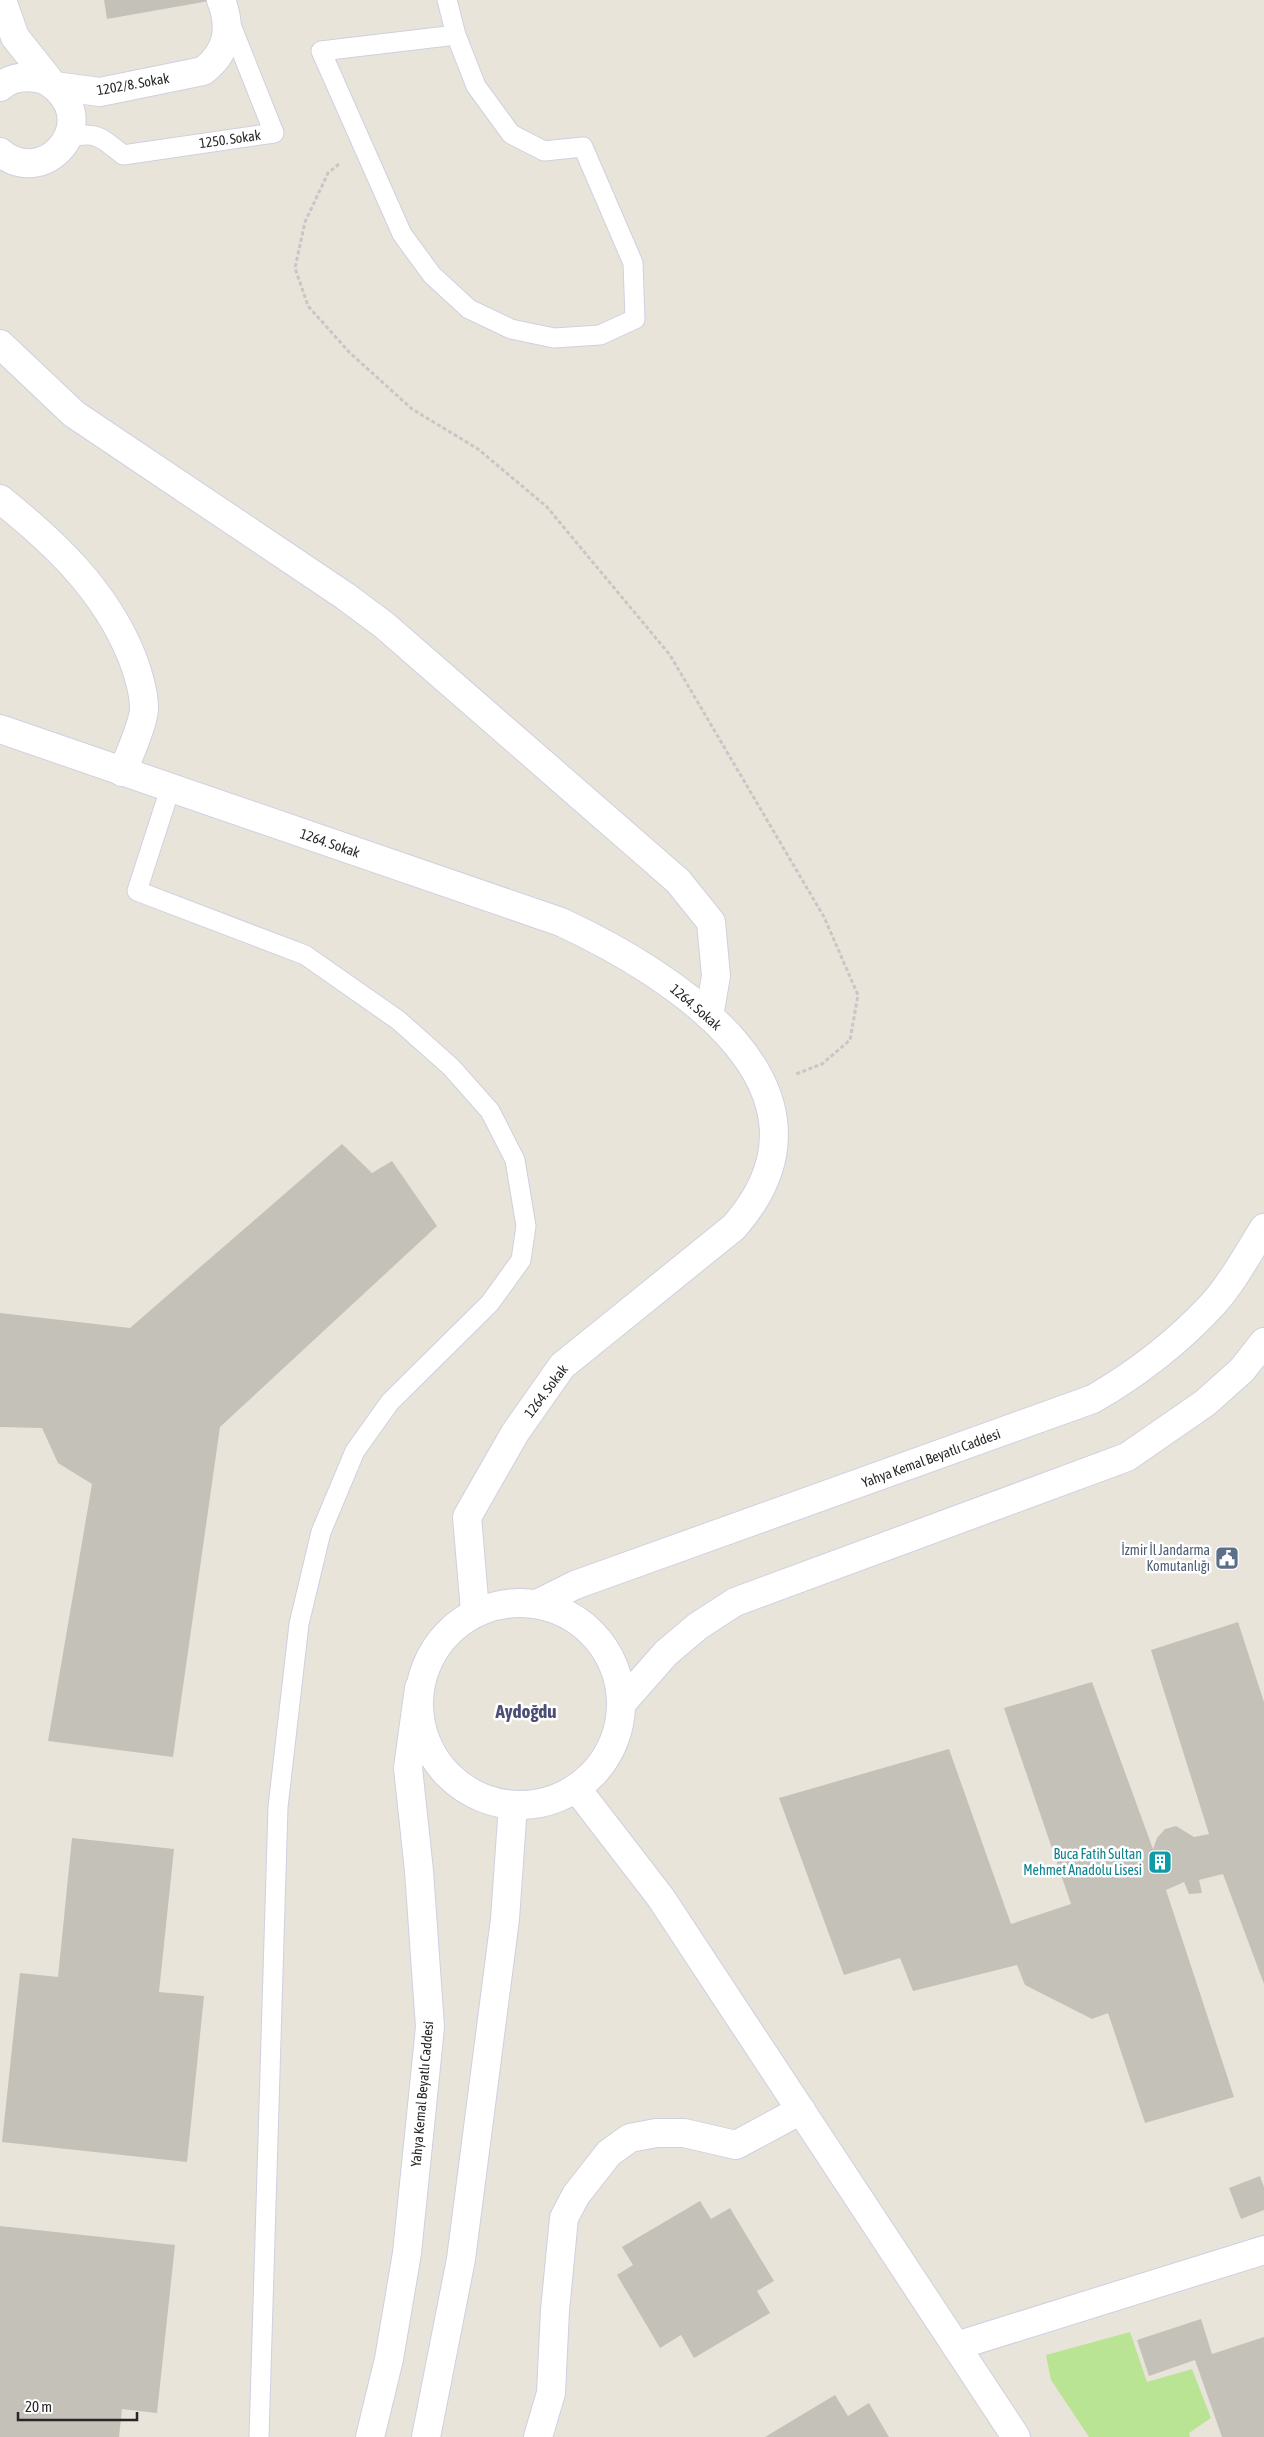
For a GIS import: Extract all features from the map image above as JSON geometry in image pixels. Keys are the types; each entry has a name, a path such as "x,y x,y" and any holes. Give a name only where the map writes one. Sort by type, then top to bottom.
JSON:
{"street":[{"path":"0,152 6,158 20,163 35,163 55,154 68,138 72,123 70,108 64,96 15,37 2,0"},
{"name":"1202/8. Sokak","path":"0,87 14,79 28,76 42,79 54,86 100,92 203,71 216,61 225,44 224,8"},
{"path":"0,344 74,414 338,591 384,625 678,882 711,922 716,976 709,1016"},
{"path":"0,499 72,562 112,614 126,644 142,687 145,710 122,772"},
{"name":"1264. Sokak","path":"0,729 561,922 638,961 675,987 709,1016 754,1065 765,1086 772,1108 775,1130 773,1157 765,1183 752,1207 734,1227 562,1366 515,1433 467,1517 476,1611"},
{"name":"Yahya Kemal Beyatlı Caddesi","path":"539,1603 575,1586 1093,1399 1132,1376 1174,1342 1214,1303 1264,1228"},
{"path":"622,1703 666,1653 698,1626 735,1602 1127,1457 1205,1404 1242,1370 1264,1342"},
{"path":"506,1603 539,1603 572,1616 599,1638 616,1669 622,1703 618,1736 602,1766 578,1789 547,1802 513,1805 481,1797 452,1780 432,1753 420,1722 419,1688 429,1657 448,1631 476,1611 506,1603"},
{"name":"Yahya Kemal Beyatlı Caddesi","path":"370,2437 388,2359 407,2253 430,2026 419,1871 408,1768 419,1688"},
{"path":"578,1789 661,1898 1016,2437"},
{"path":"426,2437 462,2259 505,1919 513,1805"},
{"path":"538,2437 551,2393 555,2310 564,2218 576,2195 593,2172 609,2153 630,2138 656,2133 684,2133 736,2145 801,2110"},
{"path":"956,2346 1264,2250"}],"lane":[{"path":"447,0 456,35 476,86 511,134 544,151 583,147 633,263 635,319 600,335 554,338 511,329 469,309 432,275 402,234 321,52 456,35"},
{"name":"1250. Sokak","path":"68,138 85,133 102,138 123,155 274,133 224,8"},
{"path":"170,789 137,891 306,955 398,1020 451,1067 490,1111 515,1160 526,1226 521,1260 490,1303 390,1402 355,1451 321,1532 299,1624 278,1807 259,2437"}],"path":[{"path":"362,144 328,173 304,222 294,268 308,306 348,352 412,409 478,449 546,507 670,655 824,917 846,962 858,995 850,1040 822,1064 765,1086"}],"green space":[{"path":"1130,2332 1147,2382 1192,2369 1211,2418 1189,2433 1190,2437 1089,2437 1051,2380 1046,2355"}],"building":[{"path":"104,0 209,0 209,1 107,19"},
{"path":"342,1144 372,1173 392,1161 437,1226 220,1427 173,1757 48,1741 92,1484 58,1463 42,1428 0,1427 0,1313 130,1328"},
{"name":"Buca Fatih Sultan Mehmet Anadolu Lisesi","path":"1238,1622 1264,1702 1264,1984 1223,1874 1199,1880 1202,1893 1189,1894 1184,1882 1166,1890 1234,2097 1145,2123 1108,2013 1092,2019 1025,1985 1017,1965 913,1991 900,1958 844,1975 779,1798 949,1749 1011,1924 1071,1904 1004,1708 1092,1682 1153,1849 1157,1838 1165,1829 1176,1826 1194,1837 1209,1834 1151,1650"},
{"path":"72,1838 174,1849 159,1992 204,1996 187,2162 2,2142 20,1973 58,1977"},
{"path":"1260,2176 1264,2187 1264,2210 1241,2219 1229,2188"},
{"path":"700,2201 711,2219 730,2208 774,2281 757,2291 770,2313 694,2358 681,2335 660,2348 617,2275 633,2265 622,2247"},
{"path":"0,2226 175,2245 157,2413 122,2409 119,2437 0,2437"},
{"path":"1201,2319 1212,2354 1264,2337 1264,2437 1222,2437 1195,2360 1149,2376 1137,2340"},
{"path":"835,2395 848,2416 869,2403 889,2437 765,2437"}],"place":[{"name":"İzmir İl Jandarma Komutanlığı","path":"1227,1558"},
{"name":"Buca Fatih Sultan Mehmet Anadolu Lisesi","path":"1160,1862"}],"district":[{"name":"Aydoğdu","path":"526,1711"}]}
